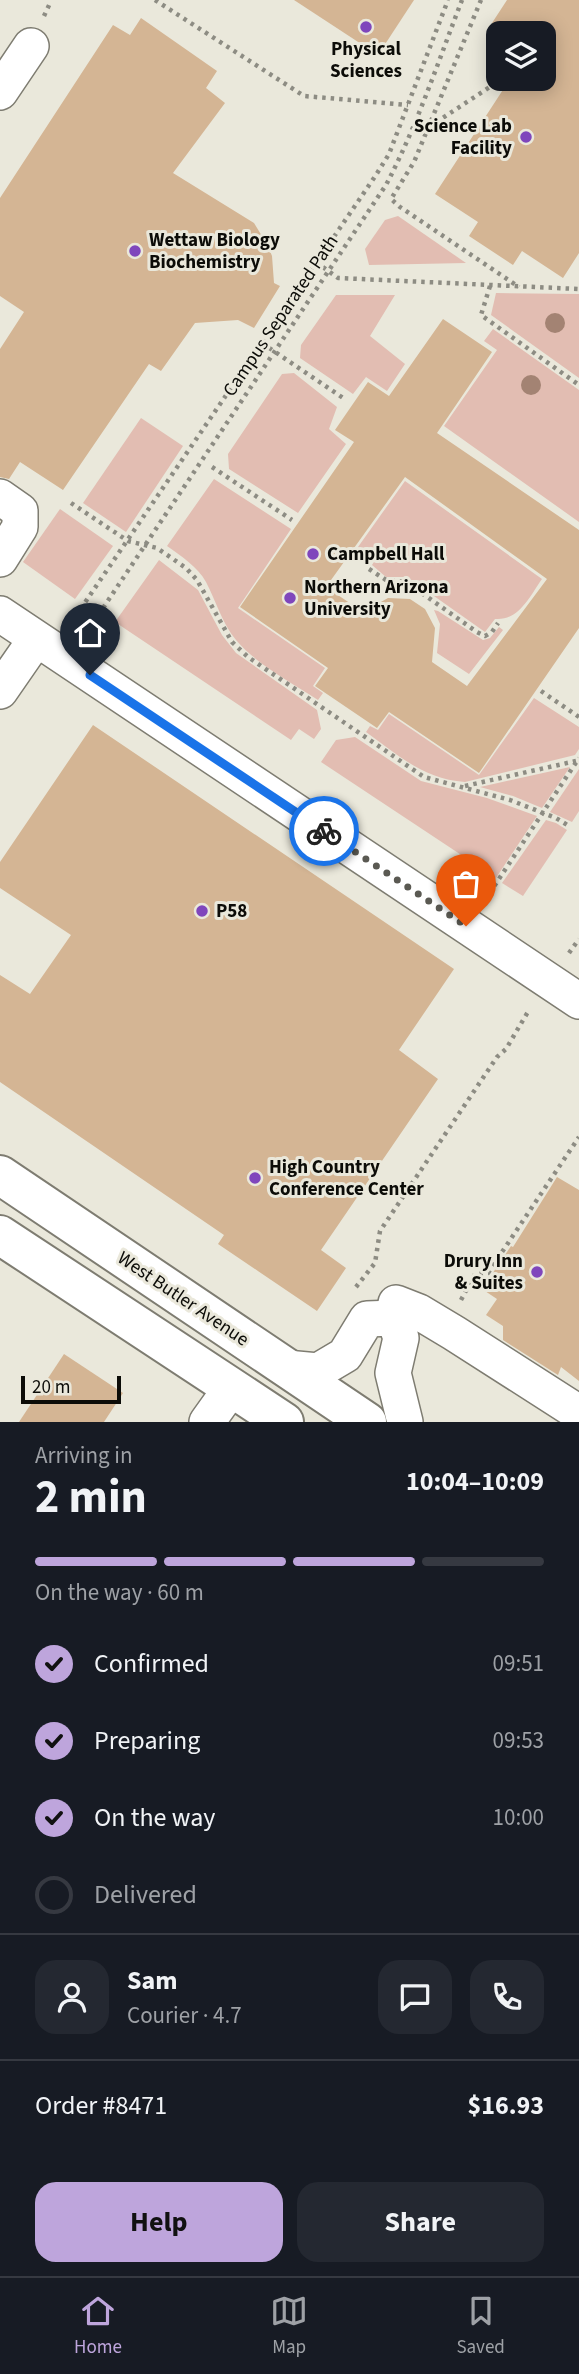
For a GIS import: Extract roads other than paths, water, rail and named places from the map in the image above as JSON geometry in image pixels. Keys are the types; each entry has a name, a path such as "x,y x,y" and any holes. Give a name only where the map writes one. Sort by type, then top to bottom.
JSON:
{"main road":[{"name":"West Butler Avenue","path":"0,1175 367,1422"},
{"path":"0,1235 284,1422"}],"street":[{"path":"0,92 31,46"},
{"path":"0,497 20,510 20,527 0,559"},
{"path":"0,614 579,1001"},
{"path":"0,691 44,644"},
{"path":"405,1422 393,1373 401,1338 394,1318 396,1303 419,1312 579,1413"},
{"path":"286,1368 318,1371 345,1355 366,1319 394,1318"},
{"path":"208,1422 232,1387"}],"place":[{"name":"Physical Sciences","path":"366,27"},
{"name":"Science Lab Facility","path":"526,137"},
{"name":"Wettaw Biology Biochemistry","path":"135,251"},
{"name":"Campbell Hall","path":"313,554"},
{"name":"Northern Arizona University","path":"290,598"},
{"name":"P58","path":"202,911"},
{"name":"High Country Conference Center","path":"255,1178"},
{"name":"Drury Inn & Suites","path":"537,1272"}]}
